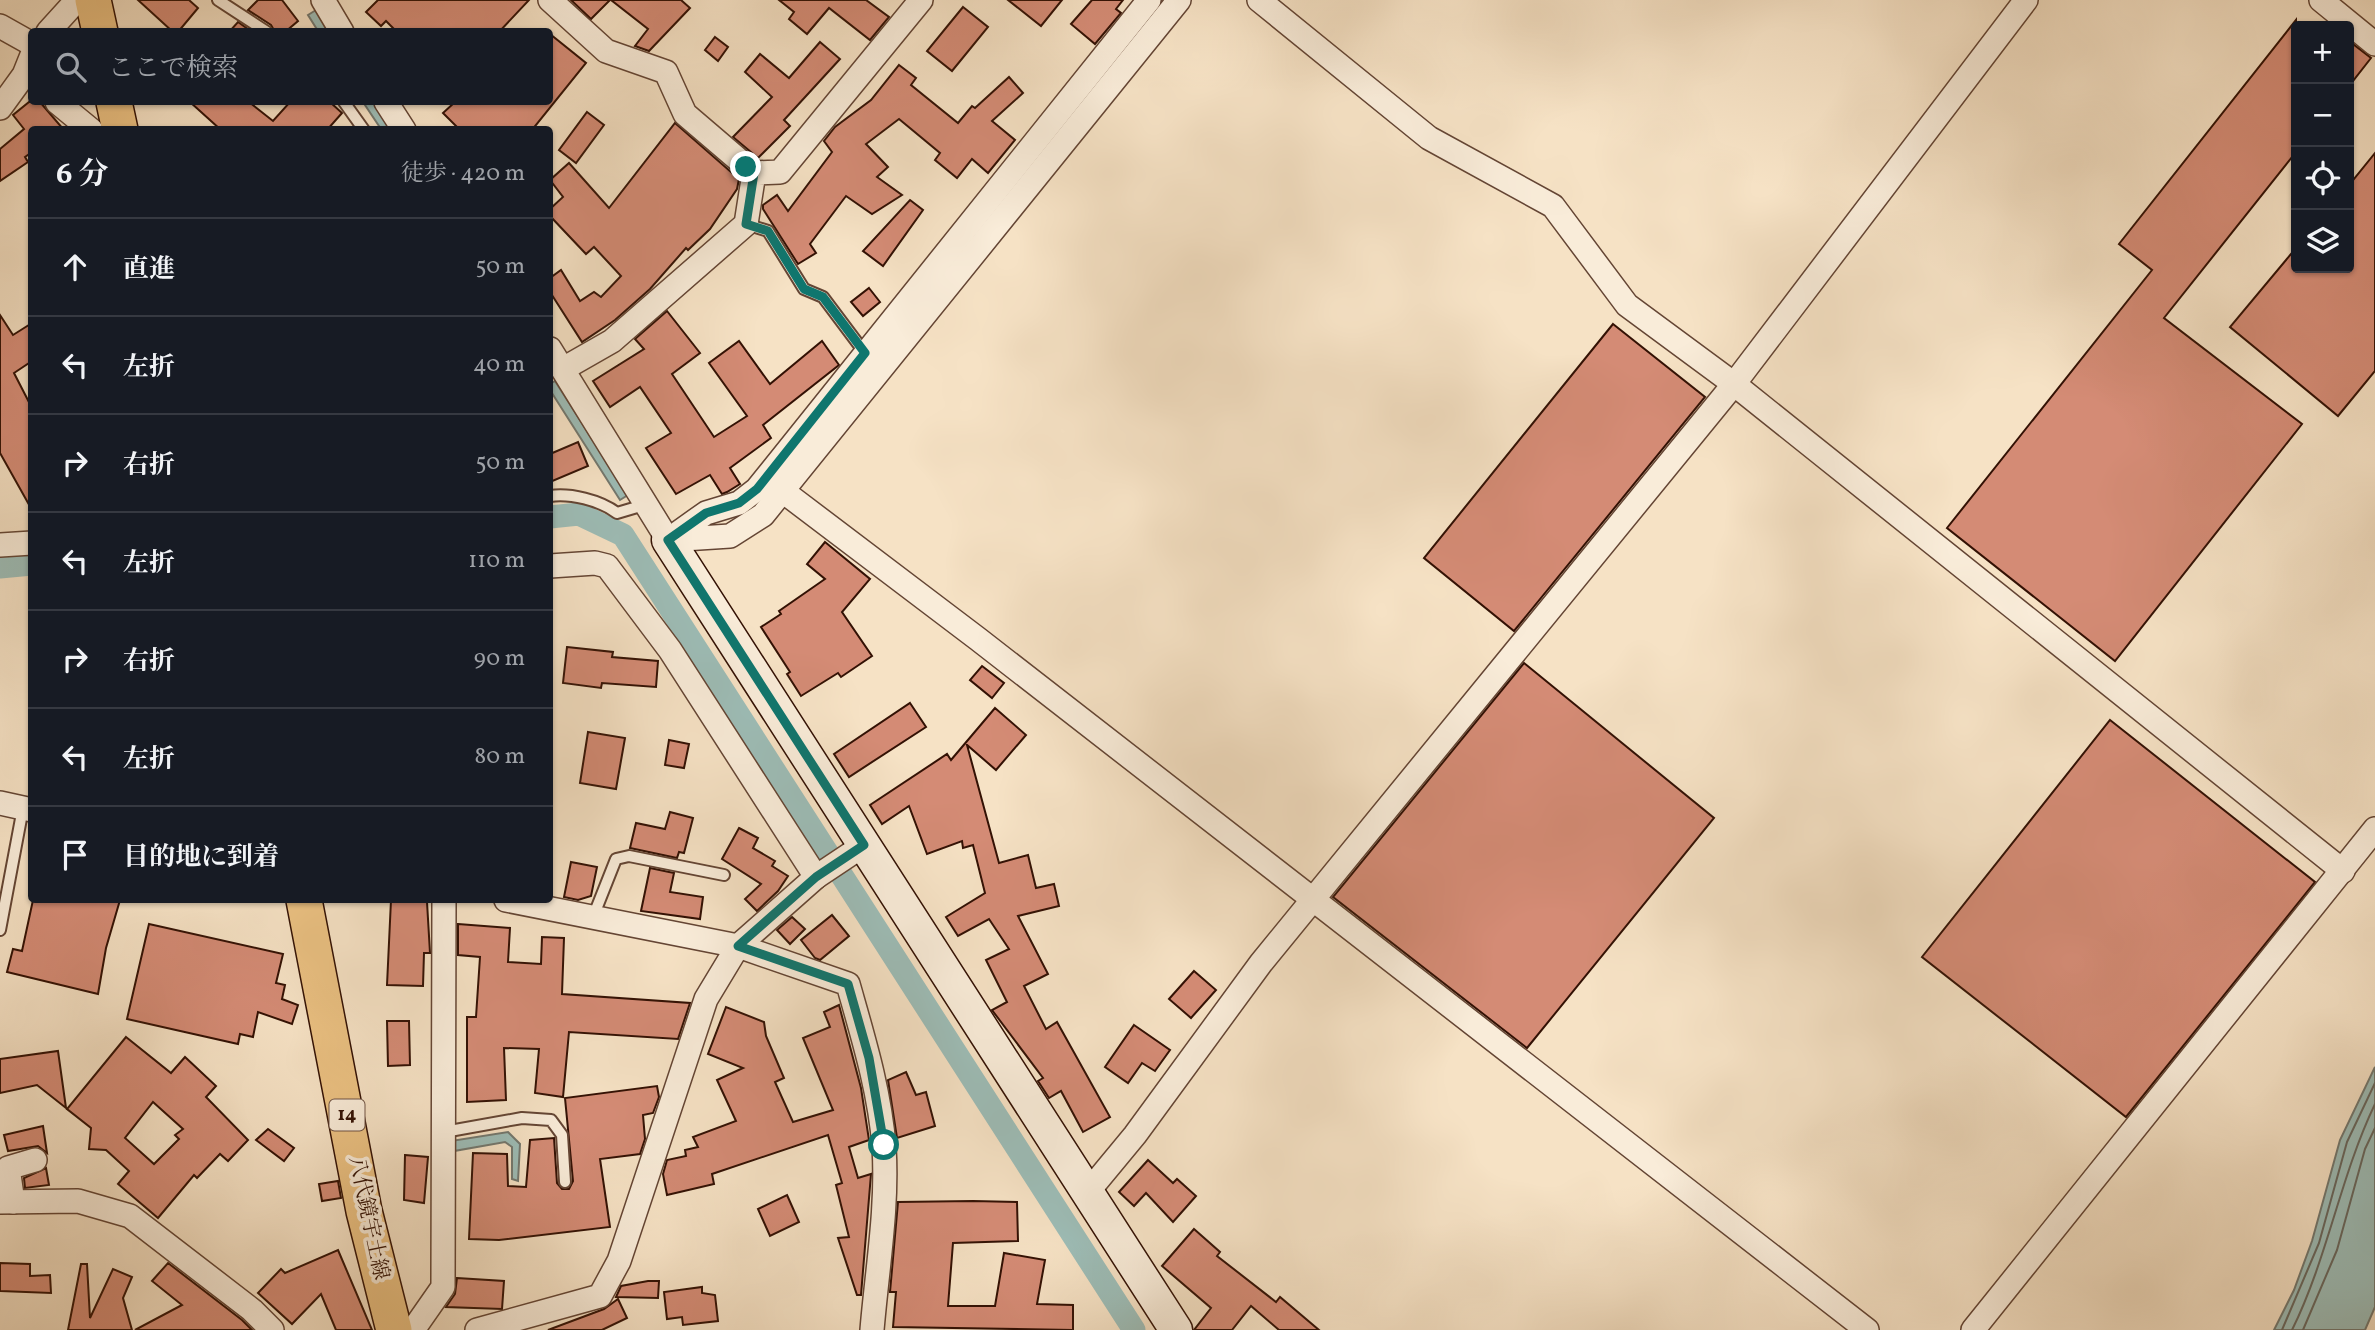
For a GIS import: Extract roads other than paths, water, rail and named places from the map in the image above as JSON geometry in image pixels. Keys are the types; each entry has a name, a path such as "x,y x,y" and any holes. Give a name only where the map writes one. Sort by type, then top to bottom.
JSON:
{"main road":[{"path":"93,0 99,28"},
{"path":"115,105 119,126"},
{"name":"八代鏡宇土線","path":"305,903 364,1211 394,1330"}],"street":[{"path":"52,28 77,0"},
{"path":"323,0 340,28"},
{"path":"550,0 606,51 666,72 685,114 754,173 780,172 921,0"},
{"path":"668,540 706,513 739,503 757,489 1149,0"},
{"path":"668,540 730,536 763,515 1180,0"},
{"path":"1259,0 1429,138 1553,206 1627,304 1734,384 2343,871"},
{"path":"1087,1193 1135,1135 1261,963 1734,384 2025,0"},
{"path":"2321,0 2375,44"},
{"path":"0,26 28,42"},
{"path":"0,108 28,72"},
{"path":"61,105 86,126"},
{"path":"388,105 401,126"},
{"path":"563,369 612,341 746,224 754,173"},
{"path":"910,298 929,311"},
{"path":"865,353 884,367"},
{"path":"553,354 645,505 1175,1330"},
{"path":"784,492 978,639 1867,1330"},
{"path":"0,545 28,543"},
{"path":"553,566 595,563 607,566 670,650 817,876"},
{"path":"0,803 27,809"},
{"path":"1973,1330 2375,830"},
{"path":"477,1330 553,1320 600,1296 620,1261 706,999 738,946 817,876 863,846"},
{"path":"413,1330 443,1287 444,903"},
{"path":"521,903 738,946 848,984 869,1058 884,1145 885,1180 872,1330"},
{"path":"35,1160 8,1168 6,1202 78,1201 130,1216 252,1310 272,1330"}],"lane":[{"path":"218,0 261,28"},
{"path":"346,105 361,126"},
{"path":"746,224 768,231 804,289 823,297 865,353"},
{"path":"553,496 563,494 610,507 617,513 645,505"},
{"path":"0,930 27,809"},
{"path":"593,917 616,859 629,856 724,875"},
{"path":"444,1132 523,1118 551,1120 562,1135 565,1182"}],"water":[{"path":"316,10 328,28 316,28 308,15"},
{"path":"365,105 377,105 391,126 379,126"},
{"path":"555,381 628,495 620,500 553,395"},
{"path":"2375,1067 2375,1307 2365,1330 2274,1330 2294,1290 2312,1241 2340,1140"},
{"path":"508,1132 520,1144 518,1181 512,1179 512,1147 505,1142 454,1151 451,1141"}],"waterway":[{"path":"553,517 579,514 623,535 1134,1330"},
{"path":"0,567 28,564"}]}
